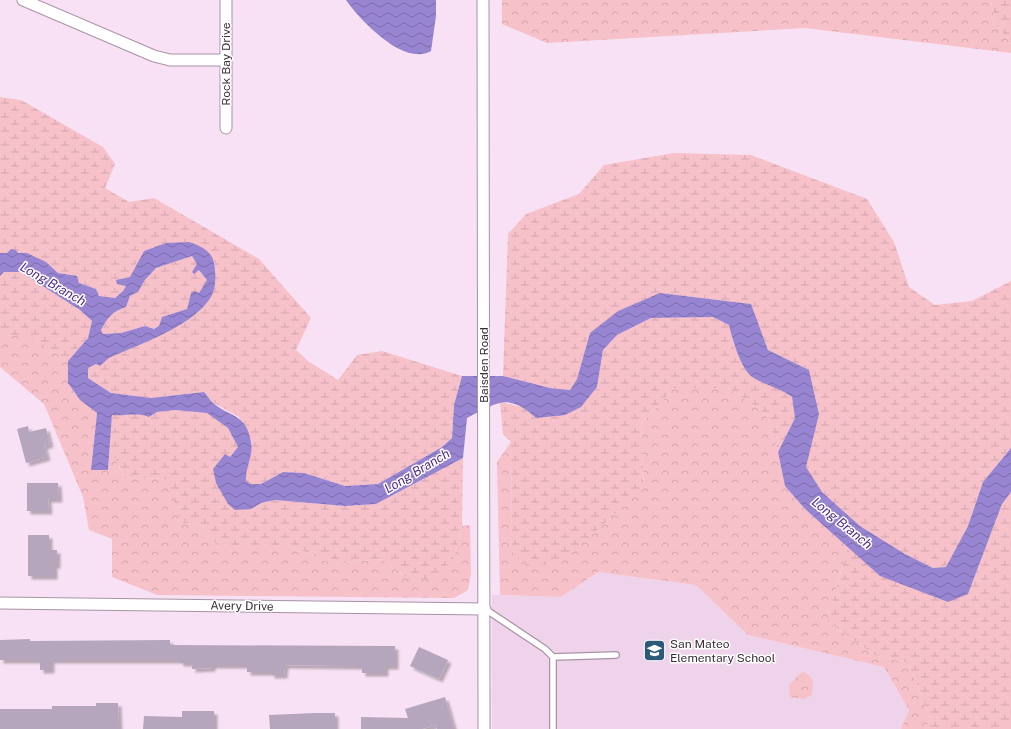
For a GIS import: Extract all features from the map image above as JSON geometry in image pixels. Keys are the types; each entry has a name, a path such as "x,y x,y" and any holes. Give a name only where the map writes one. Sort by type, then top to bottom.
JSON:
{"street":[{"path":"23,0 154,56 170,60 226,60"},
{"name":"Rock Bay Drive","path":"226,0 226,128"},
{"name":"Baisden Road","path":"483,0 484,729"},
{"name":"Avery Drive","path":"0,603 485,609"}],"lane":[{"path":"485,609 545,649 553,657 553,729"},
{"path":"553,657 616,655"}],"shaded area":[{"name":"San Mateo Elementary School","path":"598,572 696,585 748,635 884,667 909,710 901,729 492,729 492,595 561,597"}],"green space":[{"path":"502,0 991,0 994,21 1011,44 1011,53 805,28 547,43 502,24"},
{"path":"991,0 1011,0 1011,44 994,21"},
{"path":"0,97 21,100 103,147 115,164 105,188 129,202 154,198 259,259 311,318 296,350 308,361 338,380 357,355 382,351 462,376 454,405 452,438 442,447 378,484 345,486 304,473 283,472 261,484 250,484 246,481 246,474 252,443 239,417 212,402 204,392 151,398 111,393 88,378 88,368 96,364 100,366 109,358 209,300 215,263 166,243 144,251 123,291 115,298 99,296 96,289 79,283 77,276 58,273 46,262 18,253 0,253"},
{"path":"674,153 751,155 867,199 894,242 909,287 935,305 972,301 1011,281 1011,448 983,482 968,526 946,567 933,568 905,554 860,526 822,492 805,467 819,414 809,370 768,350 750,304 660,293 590,333 577,379 570,390 550,388 503,376 508,234 526,214 579,194 604,165"},
{"path":"192,256 208,280 199,293 191,293 187,309 163,317 159,326 154,329 145,326 121,333 103,334 101,330 108,319 117,311 126,307 130,296 138,292 145,280 156,268"},
{"path":"4,272 21,272 80,310 92,321 88,338 68,361 33,338 6,335 0,332 0,276"},
{"path":"713,317 729,325 735,348 792,397 795,418 778,452 766,414 728,388 674,388 641,424 644,487 562,562 528,567 512,552 511,442 503,434 500,402 523,407 536,418 597,387 603,350 617,335 651,318"},
{"path":"0,332 6,335 33,337 68,361 68,383 80,400 97,412 91,470 108,470 110,447 124,478 170,479 179,522 200,525 219,547 294,547 333,564 382,559 409,580 453,561 462,526 470,525 471,573 468,590 454,598 157,595 112,577 112,539 89,530 83,497 44,404 0,367"},
{"path":"674,388 728,388 766,414 778,452 785,486 805,509 848,546 827,621 874,655 908,663 931,718 925,729 901,729 909,710 884,667 748,635 696,585 598,572 561,597 500,595 497,462 511,442 512,552 644,487 641,424"},
{"path":"175,410 208,413 228,428 238,447 230,457 250,509 261,503 275,500 345,506 376,504 463,458 462,526 453,561 425,580 409,580 382,559 333,564 294,547 219,547 200,525 179,522 169,479 124,478 110,447 112,414 141,414 149,417 157,412"},
{"path":"1011,492 1011,729 925,729 931,718 908,663 874,655 827,621 848,546 881,576 968,594 1002,504"},
{"path":"804,672 812,679 812,695 804,699 790,697 789,685 801,673"}],"water":[{"path":"346,0 436,0 436,16 431,51 420,54 408,53 396,47 384,39 361,19"},
{"name":"Long Branch","path":"189,242 199,246 211,255 214,265 215,286 211,297 200,310 176,327 149,341 109,358 100,366 96,364 88,368 88,378 111,393 151,398 204,392 218,407 241,420 249,432 252,447 246,481 251,484 261,484 283,472 304,473 345,486 378,484 442,447 452,438 454,405 462,376 503,376 550,388 570,390 577,379 590,333 618,311 660,293 751,304 768,350 809,370 819,414 806,467 822,492 860,526 905,554 933,568 946,567 968,526 983,482 1011,448 1011,492 1002,504 968,594 948,602 880,576 805,509 785,486 778,452 795,418 792,397 751,376 743,366 734,344 729,325 713,317 651,318 617,335 603,350 597,387 581,407 565,415 536,418 518,405 502,403 486,408 467,418 463,458 376,504 345,506 275,500 261,503 251,509 235,510 228,504 216,483 213,469 225,454 230,457 238,447 228,428 207,413 175,410 157,412 149,417 136,414 112,415 108,470 91,470 97,413 80,400 68,383 68,361 88,338 92,321 80,310 21,272 4,272 0,276 0,253 7,253 11,249 16,250 18,253 27,253 46,262 58,273 77,276 79,283 96,289 99,296 115,298 126,286 117,284 116,280 130,277 144,251 166,243","holes":["192,256 197,264 192,272 194,274 199,270 207,280 199,293 194,291 191,293 187,309 162,317 159,326 154,329 145,326 121,333 103,334 101,330 108,319 114,313 126,307 130,296 138,292 145,280 156,268"]}],"building":[{"path":"28,426 29,432 46,428 50,444 44,446 47,457 26,463 17,429"},
{"path":"27,483 58,483 59,499 48,499 49,511 27,511"},
{"path":"28,535 49,535 49,550 57,550 57,565 54,565 54,576 28,576"},
{"path":"30,639 30,641 170,640 170,645 395,646 395,666 385,666 385,673 362,673 362,666 285,665 284,675 271,675 271,672 247,672 247,665 212,665 212,668 192,669 192,663 180,663 180,660 51,660 51,670 40,670 40,660 0,660 0,640"},
{"path":"419,647 448,660 439,679 410,666"},
{"path":"445,697 454,729 437,729 436,725 422,729 361,729 361,717 408,718 405,709"},
{"path":"96,703 118,703 119,729 0,729 0,709 52,709 52,706 96,706"},
{"path":"182,711 214,711 214,729 143,729 144,716 182,717"},
{"path":"335,713 335,729 270,729 269,715"}],"place":[{"name":"San Mateo Elementary School","path":"654,651"}]}
